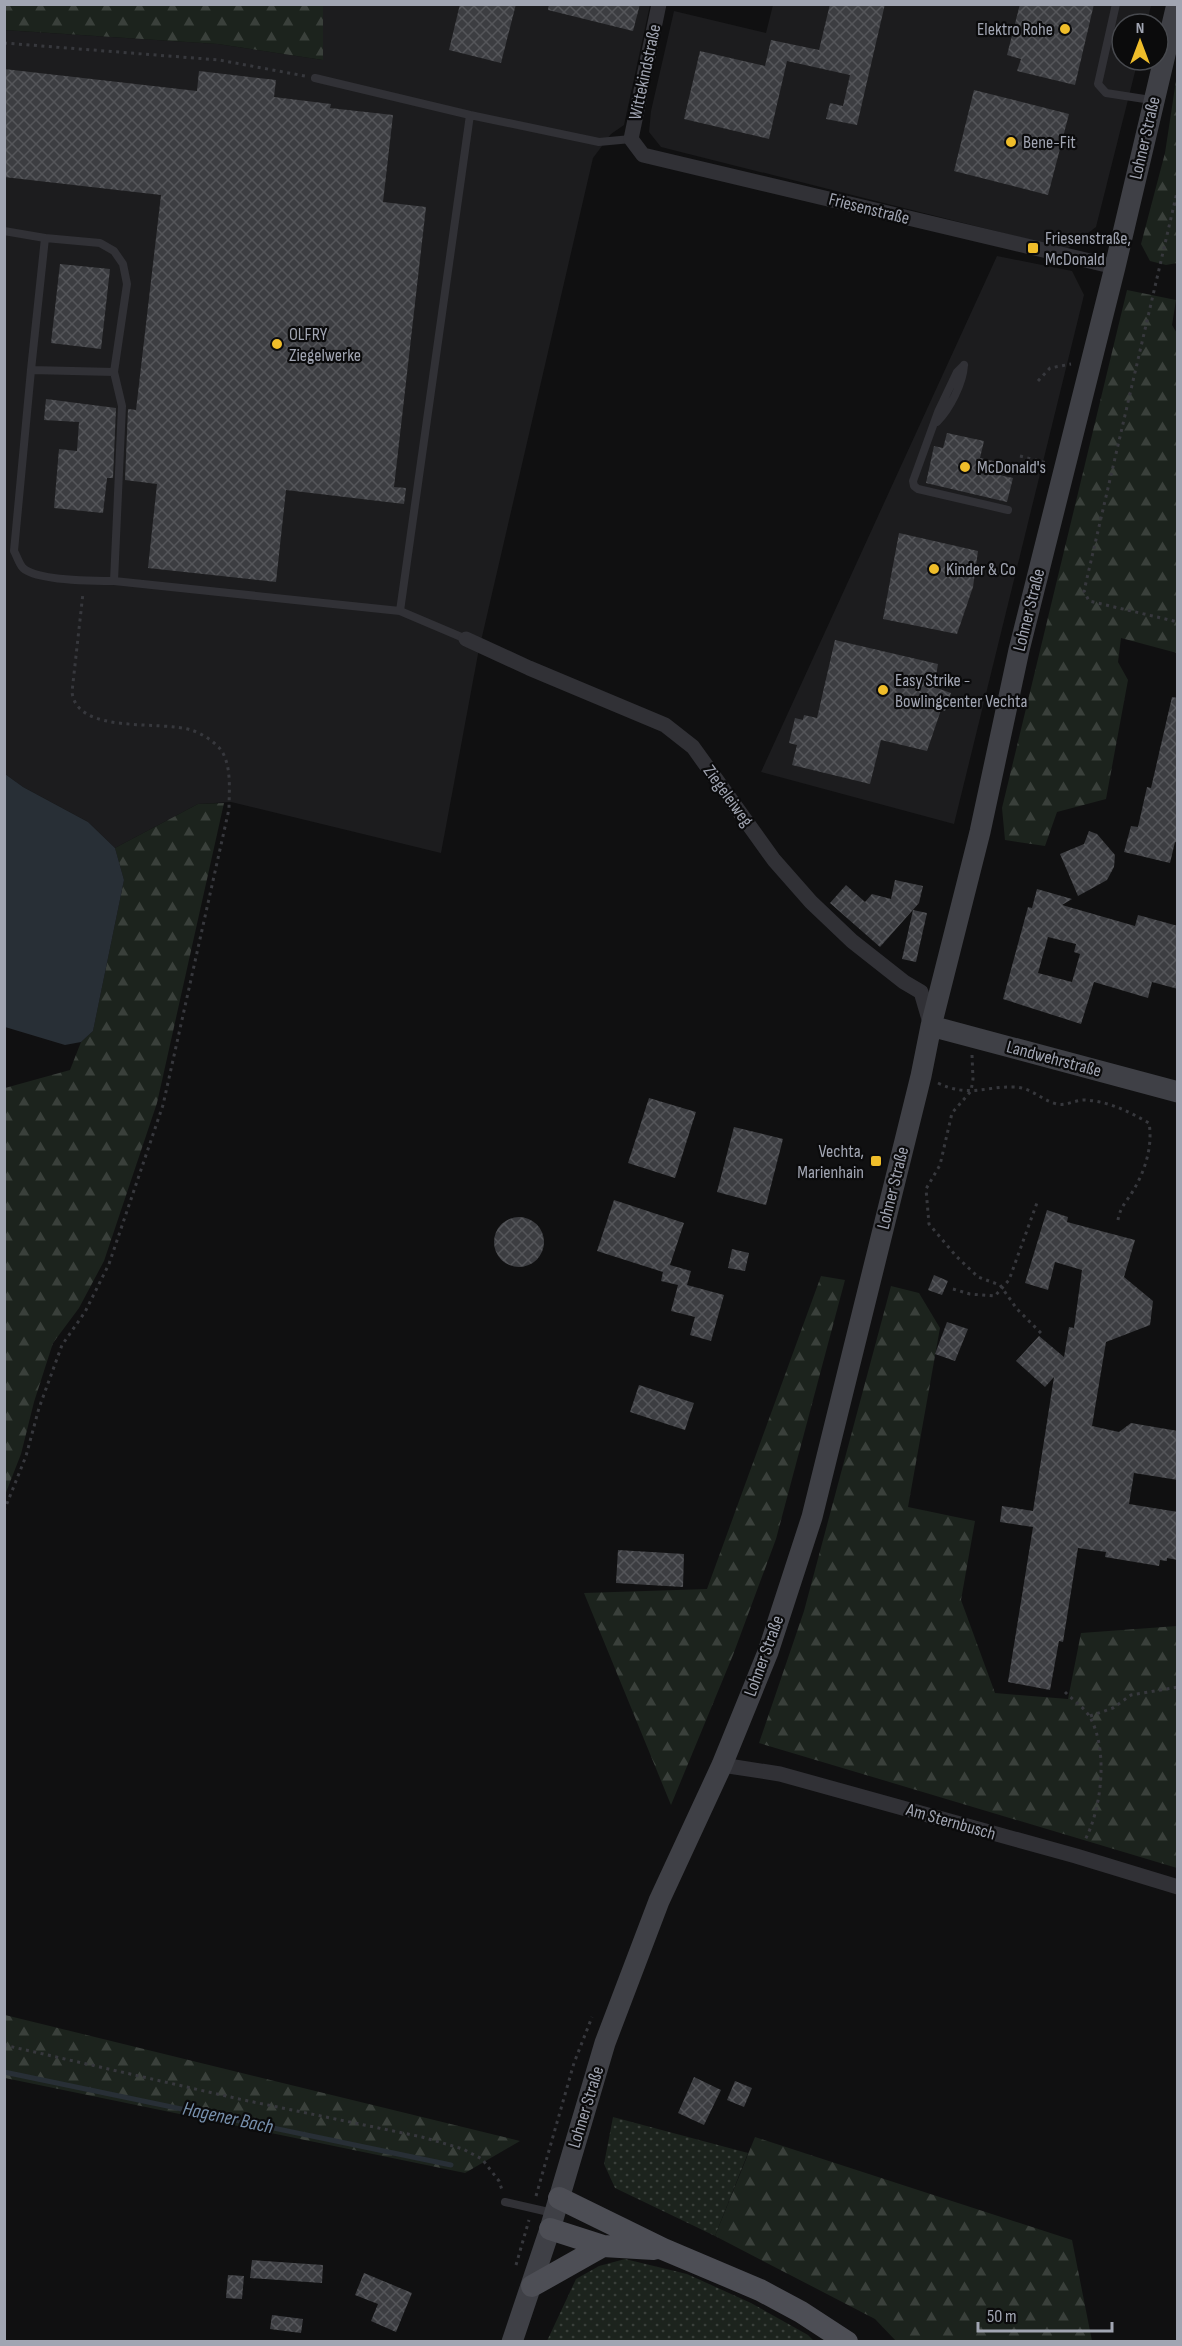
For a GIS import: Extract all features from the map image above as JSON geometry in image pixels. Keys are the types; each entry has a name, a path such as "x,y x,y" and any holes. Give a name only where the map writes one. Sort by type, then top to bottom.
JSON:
{"main road":[{"name":"Lohner Straße","path":"512,2342 555,2214 605,2043 659,1902 722,1765 768,1652 812,1517 921,1076 931,1026 980,831 1019,650 1115,267 1177,4"},
{"name":"Landwehrstraße","path":"931,1026 1178,1092"},
{"path":"555,2214 603,2246 663,2249"},
{"path":"555,2214 663,2249 760,2290 801,2312 840,2339"},
{"path":"532,2286 603,2246"}],"street":[{"name":"Wittekindstraße","path":"631,139 659,4"},
{"name":"Friesenstraße","path":"631,139 643,155 1115,267"},
{"name":"Ziegeleiweg","path":"466,639 664,725 693,747 774,860 811,902 852,941 904,982 921,992 931,1026"},
{"name":"Am Sternbusch","path":"722,1765 780,1774 1076,1856 1178,1887"}],"lane":[{"path":"1116,4 1098,84 1106,93 1153,101"},
{"path":"315,78 470,115 599,142 631,139"},
{"path":"400,611 470,115"},
{"path":"4,231 45,238 100,243 114,251 123,264 127,284 114,372 122,406 114,581"},
{"path":"45,238 14,551 23,568 38,575 400,611 466,639"},
{"path":"964,365 963,373 944,414 936,423 915,473 914,486 918,489 1008,510"},
{"path":"31,370 114,372"},
{"path":"505,2202 555,2214"}],"path":[{"path":"4,43 219,60 315,78"},
{"path":"1178,188 1084,591 1089,601 1178,622"},
{"path":"1068,375 1073,357"},
{"path":"1038,381 1050,368 1071,364"},
{"path":"1020,456 1047,462 1045,474"},
{"path":"4,1511 26,1456 39,1408 62,1345 85,1312 109,1264 163,1105 229,809 229,775 222,751 208,738 190,729 103,721 80,711 74,702 72,692 84,580"},
{"path":"976,1038 971,1058 973,1079 971,1091 952,1113 940,1165 927,1189 929,1224 956,1256 978,1277 1000,1285 1017,1309 1043,1335"},
{"path":"921,1076 949,1089 971,1091 1013,1087 1028,1089 1061,1105 1083,1100 1121,1107 1149,1123 1151,1133 1145,1168 1120,1209 1118,1220"},
{"path":"953,1289 970,1294 995,1296 1003,1289 1009,1280 1038,1200"},
{"path":"1090,1716 1113,1708 1131,1695 1178,1687"},
{"path":"1065,1692 1090,1716 1100,1742 1100,1784 1090,1830 1076,1856"},
{"path":"4,2045 463,2149 482,2159 499,2181 505,2202"}],"shaded area":[{"path":"323,5 650,5 624,125 611,134 593,158 478,654 441,853 231,802 198,804 115,848 88,822 23,787 5,774 4,30 218,44 323,60"},
{"path":"773,5 1151,5 1150,12 1110,12 1110,72 1135,72 1096,227 1067,249 661,147 649,132 651,111 674,11 766,33"},
{"path":"997,256 1072,271 1084,295 954,824 761,772"},
{"path":"5,774 23,787 88,822 115,848 124,880 93,1031 81,1042 65,1045 5,1027"}],"green space":[{"path":"4,5 323,5 323,60 218,44 5,30"},
{"path":"1177,74 1177,263 1166,265 1150,261 1141,244 1165,153"},
{"path":"1127,290 1176,300 1172,325 1178,335 1177,653 1121,638 1118,662 1128,680 1106,799 1057,812 1045,846 1005,840 1002,808"},
{"path":"224,803 157,1103 104,1261 79,1308 53,1343 34,1402 21,1454 5,1495 5,1088 70,1070 81,1042 93,1031 124,880 115,848 198,804"},
{"path":"821,1276 845,1280 776,1539 733,1655 671,1805 584,1593 707,1589"},
{"path":"891,1286 919,1293 940,1328 908,1507 975,1521 961,1600 995,1693 1068,1699 1081,1633 1177,1626 1177,1868 759,1743 804,1611"},
{"path":"5,2015 520,2141 465,2173 5,2078"},
{"path":"613,2117 748,2153 715,2236 615,2188 604,2164"},
{"path":"755,2137 1072,2240 1092,2341 896,2341 875,2319 715,2236"},
{"path":"625,2259 687,2274 751,2303 808,2335 814,2341 547,2341 576,2279 599,2266"}],"building":[{"path":"460,4 516,4 501,63 449,50"},
{"path":"549,4 640,4 633,31 548,10"},
{"path":"830,4 885,4 857,125 826,119 830,103 843,106 850,75 787,61 769,139 684,119 700,51 765,66 771,40 819,50"},
{"path":"1020,4 1094,4 1075,85 1017,71 1021,59 1007,55"},
{"name":"OLFRY Ziegelwerke","path":"4,69 197,91 199,71 276,80 274,97 331,104 330,108 393,115 383,202 426,207 394,487 406,488 404,504 286,490 276,582 148,568 157,484 125,480 128,409 136,410 161,195 4,177"},
{"name":"Bene-Fit","path":"974,90 1069,114 1048,195 954,171"},
{"path":"60,264 110,269 101,349 51,343"},
{"path":"46,399 116,408 113,478 107,478 103,513 54,508 59,449 77,451 79,422 44,420"},
{"name":"McDonald's","path":"947,433 984,441 980,458 1002,463 999,475 1013,478 1007,502 926,483 934,446 943,448"},
{"name":"Kinder & Co","path":"899,533 978,551 973,587 957,634 883,619"},
{"name":"Easy Strike - Bowlingcenter Vechta","path":"835,640 938,664 934,687 951,693 945,711 941,710 927,751 881,740 870,784 792,765 797,745 789,743 795,718 803,720 804,715 817,718"},
{"path":"1172,697 1178,698 1178,843 1175,842 1170,863 1124,852 1131,826 1138,827 1147,787 1151,788"},
{"path":"1089,831 1097,834 1115,855 1114,867 1107,880 1078,896 1060,854 1084,844"},
{"path":"895,880 923,886 919,903 880,947 830,903 846,885 865,902 872,894 891,899"},
{"path":"1037,889 1072,899 1062,905 1135,926 1138,915 1178,926 1178,989 1152,982 1148,998 1094,982 1081,1024 1003,999 1028,907 1032,908","holes":["1048,937 1076,944 1074,952 1080,954 1072,982 1038,973"]},
{"path":"913,910 927,913 916,962 902,959"},
{"path":"649,1098 696,1112 675,1178 628,1163"},
{"path":"734,1127 783,1139 766,1205 717,1192"},
{"path":"614,1200 684,1223 670,1265 691,1271 687,1285 724,1295 711,1341 690,1335 695,1317 671,1311 678,1285 661,1281 663,1272 597,1251"},
{"path":"1047,1210 1068,1217 1067,1222 1135,1240 1124,1277 1153,1301 1150,1325 1106,1342 1092,1426 1119,1432 1131,1423 1178,1431 1178,1480 1134,1473 1129,1504 1178,1512 1178,1560 1167,1558 1167,1561 1160,1560 1159,1566 1105,1557 1106,1552 1078,1548 1063,1642 1059,1641 1050,1690 1008,1682 1033,1527 1000,1522 1002,1506 1033,1511 1054,1377 1045,1387 1016,1361 1039,1336 1064,1357 1069,1327 1074,1328 1082,1270 1055,1262 1048,1290 1025,1283"},
{"path":"524,1217 537,1224 543,1232 543,1252 537,1260 529,1266 514,1267 501,1260 495,1252 494,1237 501,1224 509,1218"},
{"path":"732,1249 749,1253 745,1271 728,1268"},
{"path":"934,1275 948,1281 942,1295 928,1290"},
{"path":"947,1322 968,1329 955,1361 935,1354"},
{"path":"639,1385 694,1403 685,1430 630,1412"},
{"path":"618,1550 684,1554 683,1587 616,1583"},
{"path":"694,2077 721,2090 704,2125 678,2113"},
{"path":"735,2081 752,2088 744,2107 727,2100"},
{"path":"252,2260 323,2265 322,2283 250,2278"},
{"path":"364,2273 412,2293 396,2332 371,2321 378,2304 355,2295"},
{"path":"228,2275 244,2276 242,2299 226,2298"},
{"path":"272,2315 303,2319 301,2333 270,2329"}],"waterway":[{"name":"Hagener Bach","path":"4,2072 451,2165"}],"place":[{"name":"Elektro Rohe","path":"1065,29"},
{"name":"Bene-Fit","path":"1011,142"},
{"name":"Friesenstraße, McDonald","path":"1033,248"},
{"name":"OLFRY Ziegelwerke","path":"277,344"},
{"name":"McDonald's","path":"965,467"},
{"name":"Kinder & Co","path":"934,569"},
{"name":"Easy Strike - Bowlingcenter Vechta","path":"883,690"},
{"name":"Vechta, Marienhain","path":"876,1161"}]}
